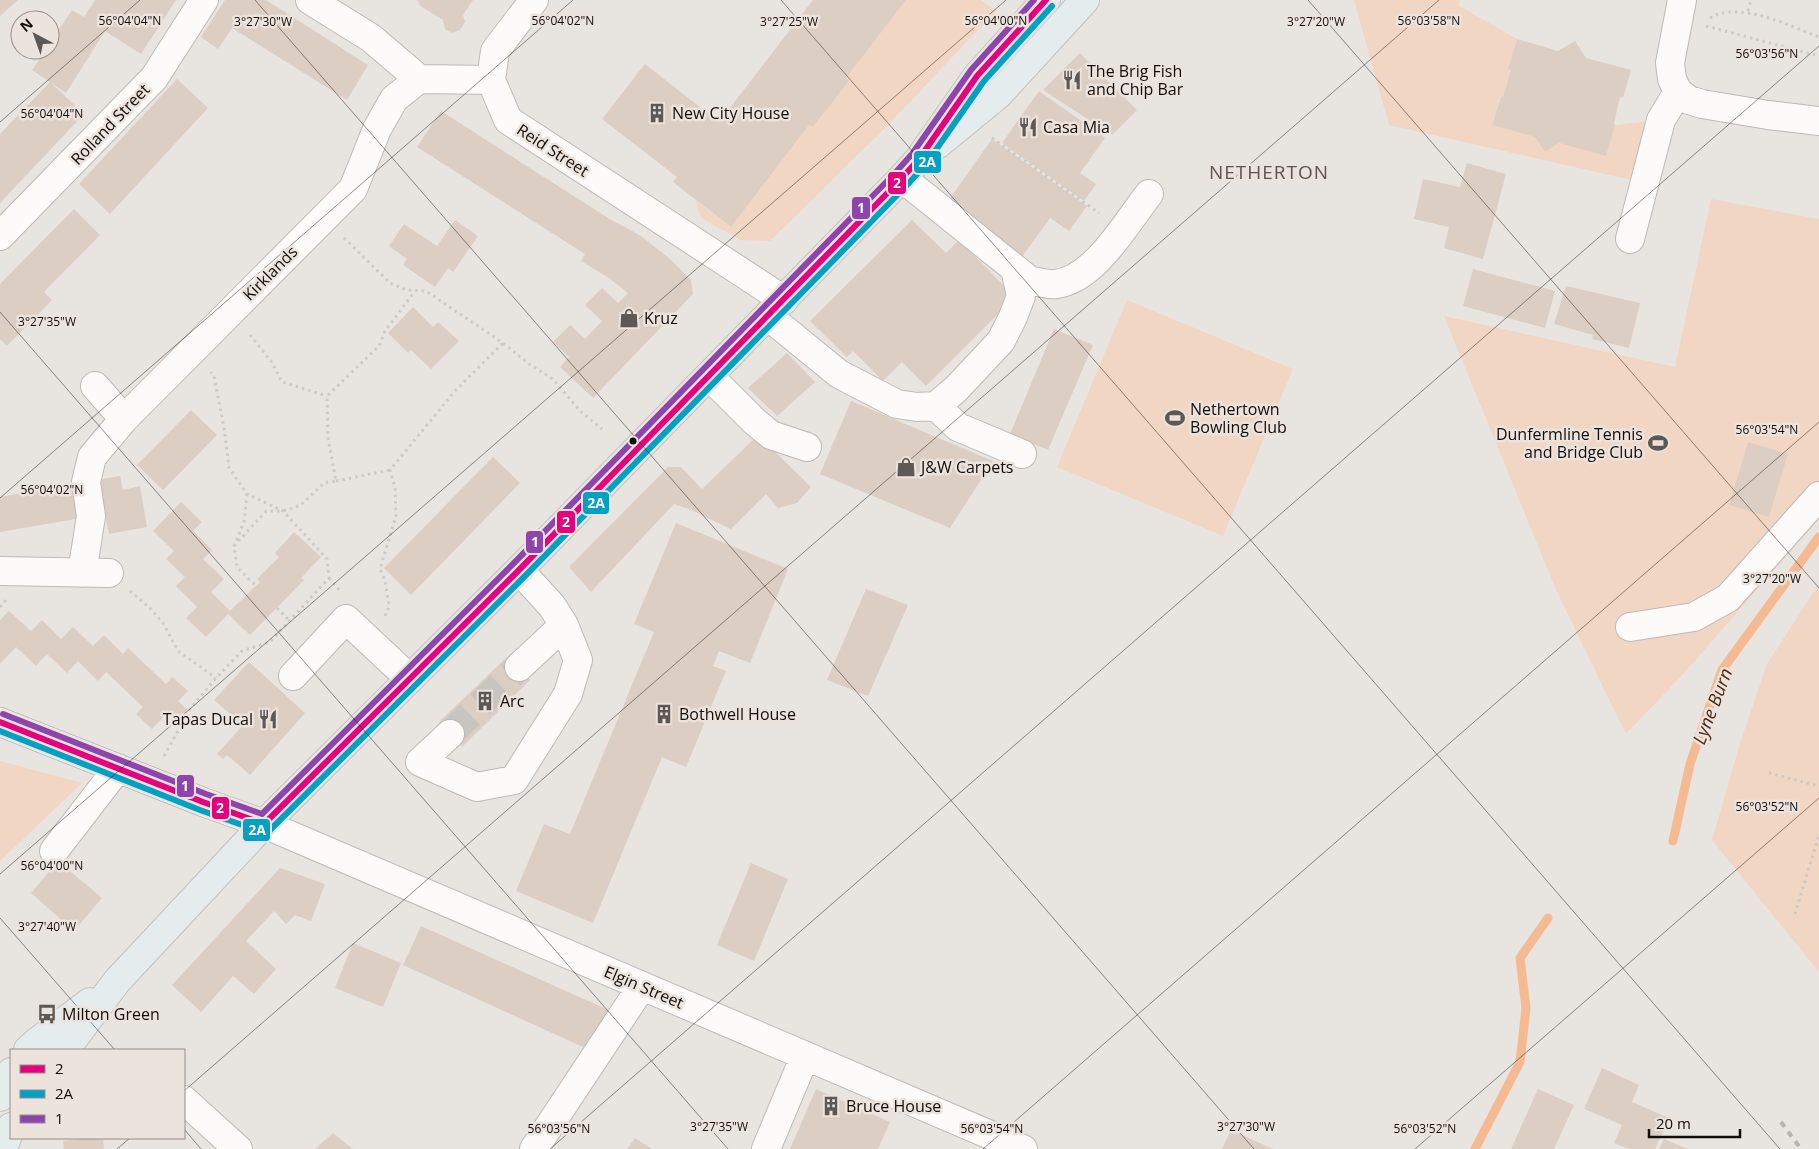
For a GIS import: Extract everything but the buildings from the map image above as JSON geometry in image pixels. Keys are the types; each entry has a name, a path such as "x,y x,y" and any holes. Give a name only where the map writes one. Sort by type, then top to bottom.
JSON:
{"main road":[{"path":"910,169 977,76 1046,0"},
{"path":"65,1049 117,981 264,824 519,570 910,169 998,95 1085,0"},
{"path":"29,1049 117,981"},
{"path":"0,1097 10,1074"},
{"path":"3,1149 10,1130"}],"street":[{"name":"Rolland Street","path":"0,236 154,78 204,0"},
{"path":"310,0 371,38 419,79 491,80 495,51 534,0"},
{"path":"1682,0 1670,64 1672,78 1678,92 1689,100 1702,104 1819,121"},
{"name":"Kirklands","path":"82,573 91,516 86,482 92,457 124,419 354,189 377,129 394,99 419,79"},
{"name":"Reid Street","path":"491,80 508,120 776,308 839,374 897,404 917,407 936,406"},
{"path":"1630,239 1661,120 1678,92"},
{"path":"910,169 1015,269 1030,280 1054,284 1074,279 1101,257 1149,194"},
{"path":"1015,269 1021,296 1001,341 956,389 936,406 958,427 1022,454"},
{"path":"709,376 754,421 771,435 807,447"},
{"path":"95,386 124,419"},
{"path":"1630,628 1694,617 1728,598 1819,496"},
{"path":"450,734 420,762 477,786 514,780 568,694 578,660 564,625 552,606 519,570"},
{"path":"0,571 109,573"},
{"path":"293,676 346,619 410,679"},
{"path":"519,667 564,625"},
{"name":"Elgin Street","path":"0,722 264,824 1023,1149"},
{"path":"54,851 118,768"},
{"path":"534,1149 642,986"},
{"path":"766,1149 805,1056"},
{"path":"185,1101 238,1149"}],"path":[{"path":"1748,11 1751,0"},
{"path":"1819,38 1762,15 1740,9 1716,13 1701,24 1819,56"},
{"path":"985,133 1122,229"},
{"path":"325,218 390,283 406,290 426,291 503,343 529,364 553,379 580,411 602,429"},
{"path":"336,481 328,438 327,396 378,346 385,332 415,291"},
{"path":"230,314 259,344 282,382 327,396"},
{"path":"234,546 266,511 283,511 301,505 324,483 390,470 454,392 503,343"},
{"path":"149,779 190,709 216,678 242,651 270,642 329,578 327,559 283,511 248,494 229,468 224,427 214,377 195,349"},
{"path":"372,643 389,607 385,580 380,569 396,516 396,488 390,470"},
{"path":"248,494 244,522 234,546 237,566 256,586"},
{"path":"109,573 151,609 163,623 178,651 216,678"},
{"path":"277,608 289,620"},
{"path":"1769,773 1819,786"},
{"path":"1795,914 1819,835"}],"shaded area":[{"path":"906,0 981,0 996,11 887,126 770,241 741,240 701,218 695,200 731,227 809,125 813,127 849,81 846,78"},
{"path":"1354,0 1460,0 1459,6 1517,39 1508,69 1511,70 1503,97 1500,96 1492,125 1535,137 1545,152 1559,143 1606,156 1615,125 1661,120 1645,183 1389,125"},
{"name":"Dunfermline Tennis and Bridge Club","path":"1711,199 1819,219 1819,519 1685,672 1626,734 1557,592 1444,316 1675,367"},
{"name":"Nethertown Bowling Club","path":"1127,300 1293,369 1223,536 1057,467"},
{"path":"1819,584 1819,972 1712,840 1741,740 1767,664"},
{"path":"0,761 82,783 0,861"}],"waterway":[{"name":"Lyne Burn","path":"1673,841 1690,764 1722,670 1819,537"},
{"name":"Lyne Burn","path":"1475,1149 1520,1062 1526,1008 1520,958 1548,918"}],"tunnel":[{"path":"450,734 519,667"}],"railway":[{"path":"1781,1122 1801,1149"}],"transit line":[{"name":"1","path":"3,714 206,794 262,814 513,564 896,172 912,154 971,70 1034,0"},
{"name":"2","path":"0,722 264,824 519,570 902,178 919,159 977,76 1046,0"},
{"name":"2A","path":"0,731 200,810 262,832 269,831 525,576 908,184 926,164 984,81 1052,6"}],"place":[{"name":"The Brig Fish and Chip Bar","path":"1072,80"},
{"name":"New City House","path":"657,113"},
{"name":"Casa Mia","path":"1028,127"},
{"name":"Kruz","path":"629,318"},
{"name":"Nethertown Bowling Club","path":"1175,418"},
{"name":"Dunfermline Tennis and Bridge Club","path":"1658,443"},
{"name":"J&W Carpets","path":"906,467"},
{"name":"Arc","path":"485,701"},
{"name":"Bothwell House","path":"664,714"},
{"name":"Tapas Ducal","path":"268,719"},
{"name":"Milton Green","path":"47,1014"},
{"name":"Bruce House","path":"831,1106"}],"district":[{"name":"NETHERTON","path":"1269,172"}]}
